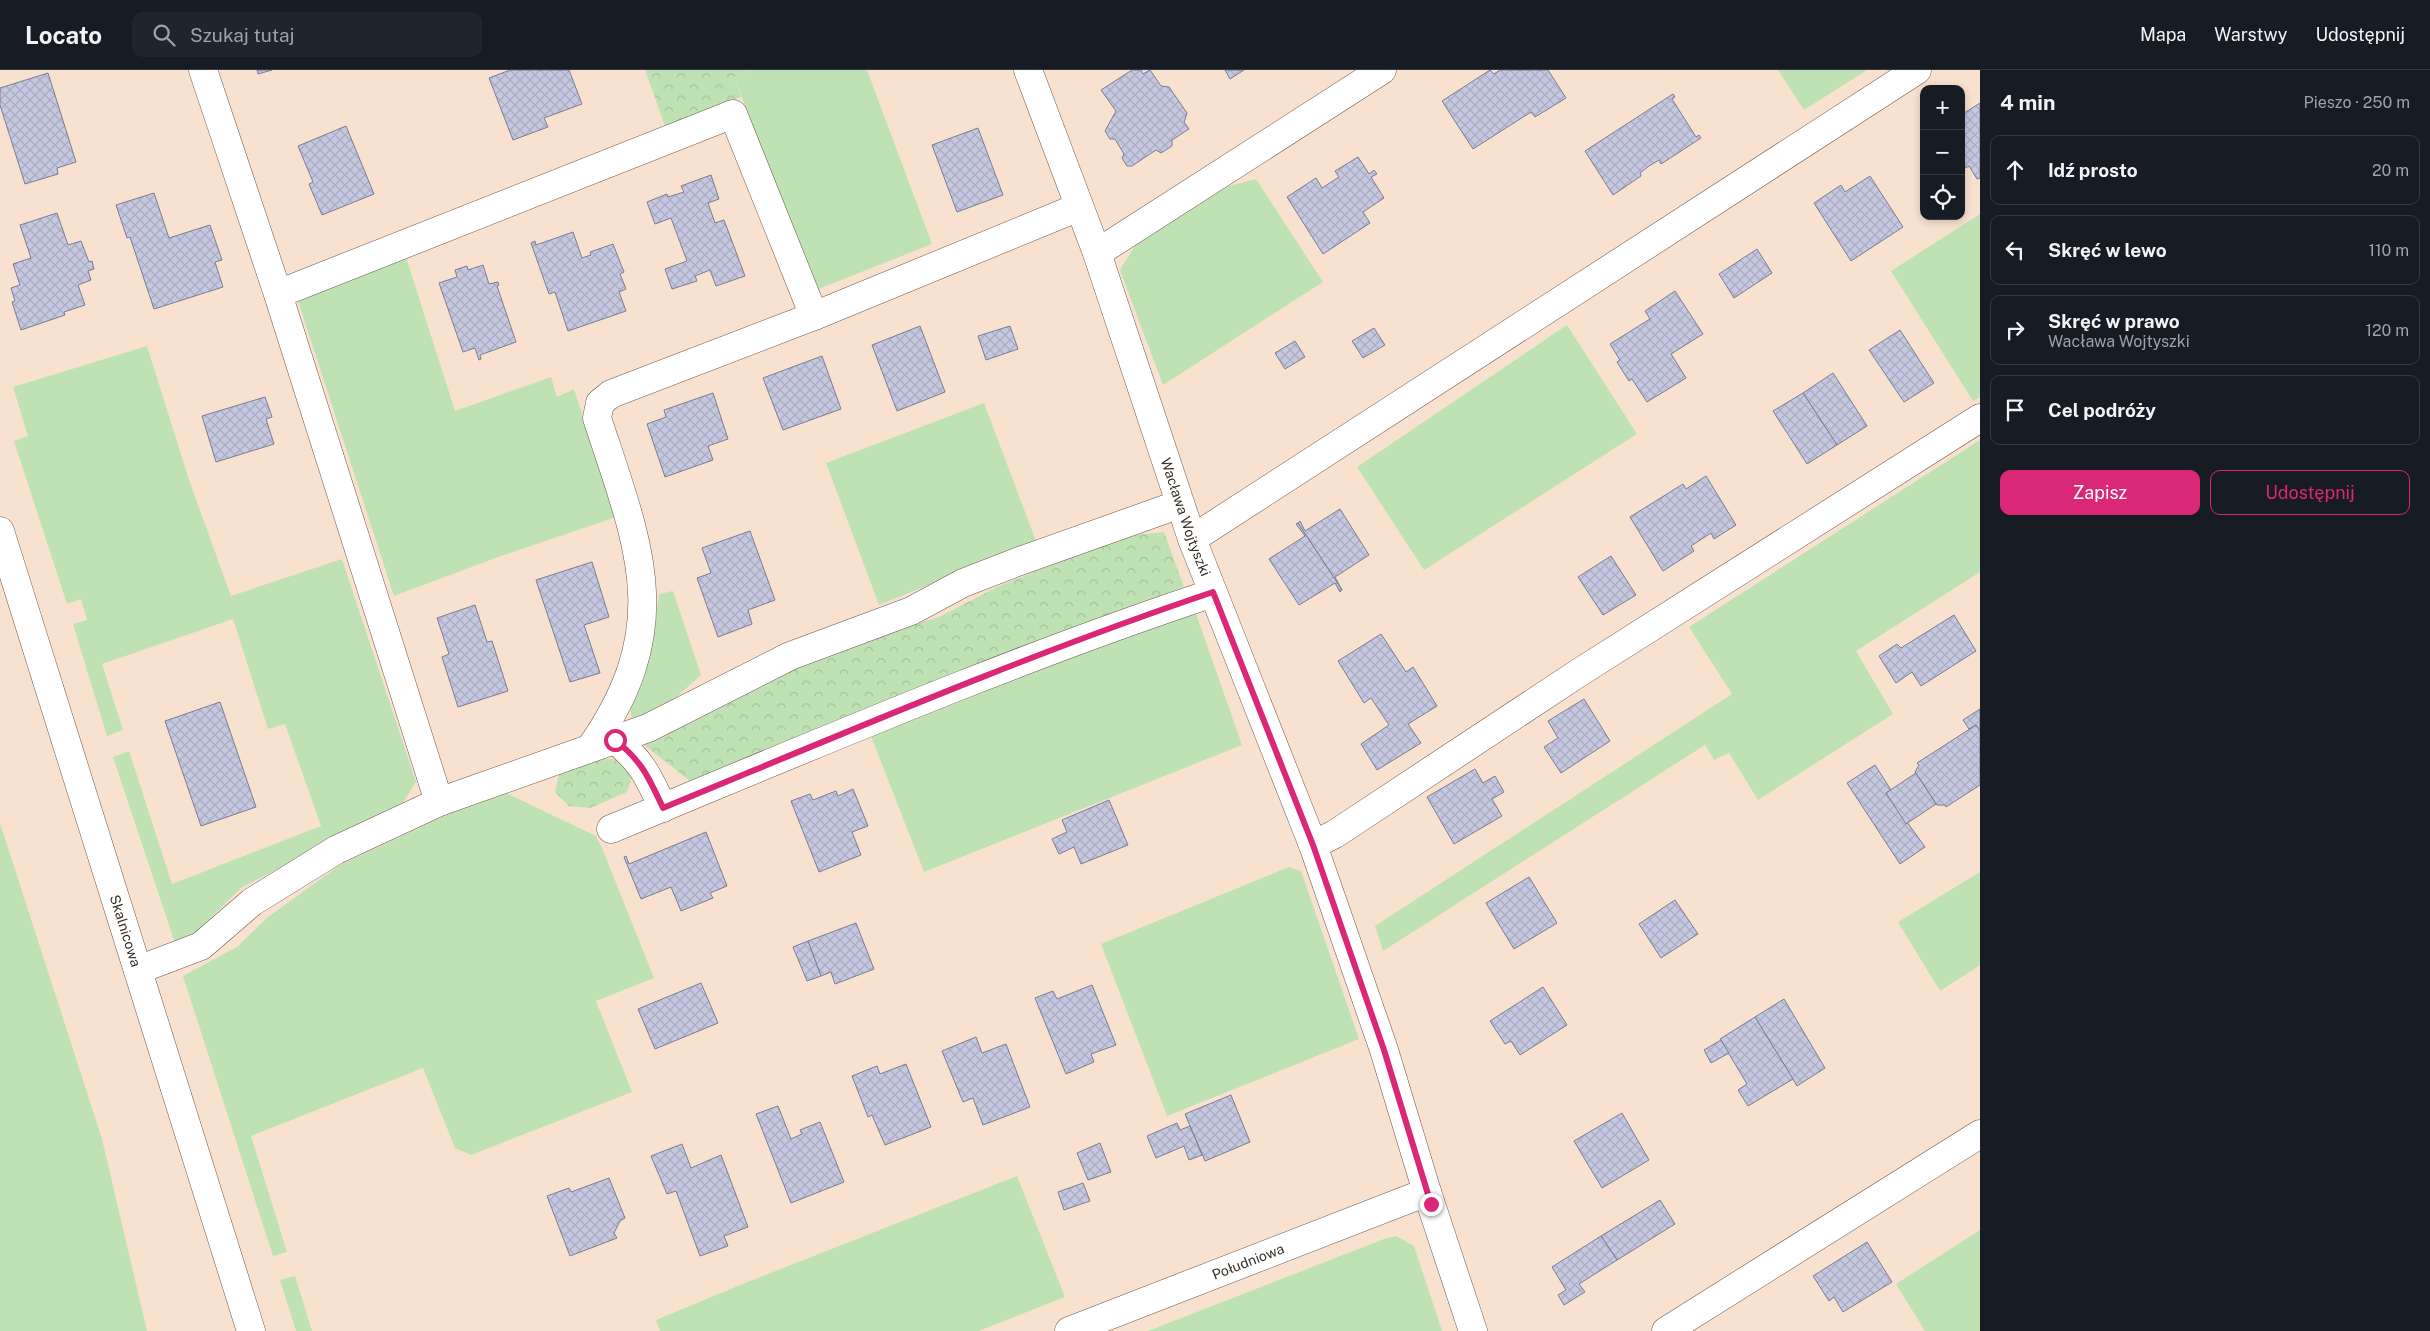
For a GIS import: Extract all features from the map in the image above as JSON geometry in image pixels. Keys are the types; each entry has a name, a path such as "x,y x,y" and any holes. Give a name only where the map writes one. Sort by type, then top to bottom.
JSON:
{"street":[{"path":"203,70 278,294 439,802"},
{"name":"Wacława Wojtyszki","path":"1028,70 1097,252 1192,538 1313,845 1384,1050 1427,1192 1473,1331"},
{"path":"1097,252 1382,70"},
{"path":"1192,538 1917,70"},
{"path":"278,294 734,114 814,316"},
{"path":"603,743 610,720 639,648 644,600 638,550 629,515 596,418 600,403 611,394 814,316 1079,207"},
{"path":"1313,845 1335,834 1578,674 1980,418"},
{"path":"138,970 201,946 252,902 336,850 439,802 648,728 790,656 911,611 963,583 1180,504"},
{"name":"Skalnicowa","path":"0,531 251,1331"},
{"path":"610,829 1000,670 1116,625 1213,592"},
{"path":"603,743 628,750 646,771 663,808"},
{"path":"1666,1331 1980,1134"},
{"name":"Południowa","path":"1069,1331 1427,1192"}],"green space":[{"path":"645,70 754,70 734,77 741,97 665,126"},
{"path":"754,70 867,70 932,244 816,290 734,77"},
{"path":"1778,70 1867,70 1804,110"},
{"path":"1256,179 1323,282 1163,385 1120,270 1138,241 1218,189"},
{"path":"1980,214 1980,397 1973,401 1891,271"},
{"path":"406,257 455,411 551,377 557,397 574,389 616,517 501,556 394,596 297,298"},
{"path":"1567,325 1637,434 1424,570 1357,467"},
{"path":"147,346 189,480 231,596 342,559 416,782 400,807 242,887 190,938 176,946 113,757 129,751 172,884 321,826 285,724 268,729 233,619 102,664 123,730 107,736 73,624 87,620 81,599 67,604 14,441 28,436 13,387"},
{"path":"984,403 1036,541 879,605 826,463"},
{"path":"1980,440 1980,572 1856,651 1893,714 1758,800 1729,753 1714,760 1705,745 1383,951 1375,926 1732,694 1689,627"},
{"path":"1164,532 1184,587 691,782 642,743 740,690 870,637 939,617 997,587 1094,547 1135,535"},
{"path":"673,591 701,675 666,706 632,722 630,706 643,681 653,641 659,594"},
{"path":"1194,608 1242,745 924,872 869,731"},
{"path":"592,758 625,760 634,772 627,792 590,808 569,806 555,792 559,774"},
{"path":"504,792 596,836 602,848 654,978 596,1001 632,1092 471,1155 455,1148 423,1068 251,1136 287,1252 273,1256 183,976 237,947 268,917 340,865 446,815"},
{"path":"0,823 102,1139 147,1331 0,1331"},
{"path":"1289,867 1301,871 1359,1039 1167,1116 1101,944"},
{"path":"1980,872 1980,965 1940,991 1898,922"},
{"path":"1017,1176 1065,1297 979,1331 660,1331 656,1320"},
{"path":"1980,1230 1980,1331 1925,1331 1896,1284"},
{"path":"1396,1236 1414,1246 1442,1331 1148,1331 1384,1239"},
{"path":"295,1276 312,1331 296,1331 280,1280"}],"building":[{"path":"257,70 272,70 258,74"},
{"path":"510,70 569,70 582,104 544,118 548,127 513,140 489,78"},
{"path":"1132,70 1141,70 1143,74 1150,70 1161,86 1169,87 1187,113 1184,122 1189,129 1172,140 1172,146 1161,153 1156,150 1132,166 1127,166 1122,158 1124,154 1115,139 1110,139 1105,131 1116,111 1101,90"},
{"path":"1225,70 1244,70 1230,79"},
{"path":"1490,70 1494,74 1500,70 1548,70 1566,98 1535,117 1531,112 1473,149 1442,101"},
{"path":"48,73 76,162 57,168 58,174 25,184 0,105 0,88"},
{"path":"1673,94 1675,97 1672,99 1696,137 1699,135 1701,138 1661,164 1659,160 1649,166 1640,173 1641,176 1613,195 1585,151"},
{"path":"1980,103 1980,178 1977,179 1969,166 1965,168 1965,112"},
{"path":"346,126 374,194 322,215 309,184 313,182 298,146"},
{"path":"978,128 1003,195 957,212 932,145"},
{"path":"1358,157 1369,174 1374,170 1377,174 1371,177 1384,198 1363,212 1370,223 1323,254 1287,197 1316,178 1322,188 1339,177 1335,171"},
{"path":"711,175 719,199 708,203 715,223 724,220 745,276 716,286 710,270 695,276 697,281 672,289 665,269 687,261 671,218 655,224 647,202 667,194 668,197 684,192 681,186"},
{"path":"1870,176 1903,227 1851,261 1814,203 1841,185 1845,192"},
{"path":"154,193 169,238 210,225 222,260 215,262 223,287 154,309 130,237 127,238 116,205"},
{"path":"57,213 68,245 81,241 89,262 92,261 94,269 88,271 91,280 78,285 85,305 64,312 65,315 21,330 12,302 15,301 11,288 20,285 13,264 31,258 20,225"},
{"path":"573,232 582,258 591,255 590,252 613,244 624,272 620,274 626,289 619,292 626,311 568,331 555,292 549,294 531,243 535,241 536,245"},
{"path":"1757,249 1772,273 1734,298 1719,274"},
{"path":"483,265 489,284 498,282 499,285 497,286 516,342 480,355 481,359 479,360 475,348 463,352 439,283 457,277 455,270 467,266 468,270"},
{"path":"1675,291 1703,334 1671,354 1686,378 1647,402 1632,379 1629,381 1617,362 1620,360 1610,344 1650,319 1645,311"},
{"path":"920,326 945,392 897,411 872,345"},
{"path":"1010,326 1018,349 986,360 978,336"},
{"path":"1374,328 1385,345 1363,358 1352,341"},
{"path":"1900,330 1934,383 1904,402 1869,350"},
{"path":"1295,341 1305,357 1285,369 1275,353"},
{"path":"822,356 841,409 783,430 763,378"},
{"path":"1833,373 1867,426 1837,445 1803,393"},
{"path":"713,393 728,439 708,446 713,460 665,477 647,424 666,417 664,410"},
{"path":"1803,393 1837,445 1807,464 1773,411"},
{"path":"265,397 272,417 266,419 274,444 216,462 202,416"},
{"path":"1706,476 1736,525 1714,539 1711,533 1691,546 1694,551 1663,571 1630,517 1683,484 1686,489"},
{"path":"1340,509 1369,555 1335,577 1342,590 1298,523 1300,521 1305,531"},
{"path":"1298,523 1342,590 1340,592 1335,583 1299,605 1269,559 1305,536 1296,524"},
{"path":"750,531 775,600 748,610 752,624 718,637 697,578 711,573 702,548"},
{"path":"1611,556 1636,595 1603,615 1578,577"},
{"path":"592,562 609,617 584,625 600,673 570,682 536,580"},
{"path":"475,605 487,642 492,641 508,691 458,707 442,657 449,654 437,618"},
{"path":"1954,615 1976,651 1921,686 1912,672 1896,683 1879,656 1897,644 1901,648"},
{"path":"1381,634 1406,672 1413,667 1437,706 1408,724 1421,743 1377,770 1361,744 1389,725 1371,698 1364,703 1338,661"},
{"path":"1584,699 1610,741 1561,773 1544,747 1558,738 1548,721"},
{"path":"220,702 256,807 201,826 165,721"},
{"path":"1980,709 1980,731 1976,725 1969,729 1963,720"},
{"path":"1976,725 1980,731 1980,785 1946,807 1945,805 1937,805 1915,772 1919,765 1917,763"},
{"path":"1875,765 1891,790 1886,793 1925,847 1900,864 1847,783"},
{"path":"1475,769 1483,783 1495,776 1504,792 1492,799 1502,816 1454,844 1427,797"},
{"path":"1916,773 1936,804 1906,824 1886,793"},
{"path":"853,789 868,826 852,832 861,855 819,872 791,801 810,794 813,800 836,791 838,796"},
{"path":"1109,800 1128,845 1081,864 1074,847 1059,854 1052,839 1067,832 1062,820"},
{"path":"706,832 727,886 710,893 713,898 681,911 671,887 641,899 624,857 626,856 629,864"},
{"path":"1529,877 1557,923 1514,949 1486,903"},
{"path":"1675,900 1698,934 1661,958 1639,924"},
{"path":"856,923 874,969 835,984 831,972 821,976 808,941"},
{"path":"808,941 821,976 807,981 793,947"},
{"path":"701,983 718,1023 655,1049 638,1009"},
{"path":"1092,985 1116,1045 1091,1054 1094,1062 1066,1074 1035,998 1053,991 1057,999"},
{"path":"1543,987 1567,1025 1520,1055 1511,1041 1505,1044 1490,1021"},
{"path":"1784,999 1825,1068 1797,1086 1755,1017"},
{"path":"1755,1017 1793,1079 1748,1106 1738,1090 1747,1084 1720,1039"},
{"path":"976,1037 982,1053 1006,1044 1030,1107 983,1125 973,1098 963,1102 942,1051"},
{"path":"1721,1040 1729,1053 1711,1063 1704,1050"},
{"path":"906,1064 931,1127 885,1145 872,1115 868,1117 852,1076 877,1066 880,1074"},
{"path":"1231,1095 1250,1142 1205,1161 1185,1114"},
{"path":"778,1106 791,1139 802,1134 800,1130 820,1122 844,1182 791,1203 756,1114"},
{"path":"1622,1113 1649,1160 1602,1188 1574,1141"},
{"path":"1177,1123 1180,1130 1190,1126 1202,1155 1189,1160 1184,1146 1156,1158 1147,1136"},
{"path":"1100,1143 1111,1172 1088,1180 1077,1153"},
{"path":"682,1144 691,1168 721,1155 748,1227 724,1236 728,1246 700,1256 676,1191 667,1194 651,1156"},
{"path":"609,1178 625,1218 620,1221 614,1233 617,1238 570,1256 547,1196 569,1188 571,1192"},
{"path":"1083,1183 1090,1201 1064,1210 1058,1192"},
{"path":"1660,1200 1675,1224 1617,1260 1601,1236"},
{"path":"1601,1236 1617,1260 1579,1284 1585,1292 1564,1305 1558,1295 1566,1290 1552,1267"},
{"path":"1867,1242 1892,1282 1843,1312 1834,1297 1829,1301 1813,1276"}],"route":[{"path":"615,740 628,750 646,771 663,808 973,680 1116,625 1213,592 1313,845 1384,1050 1431,1204"}]}
